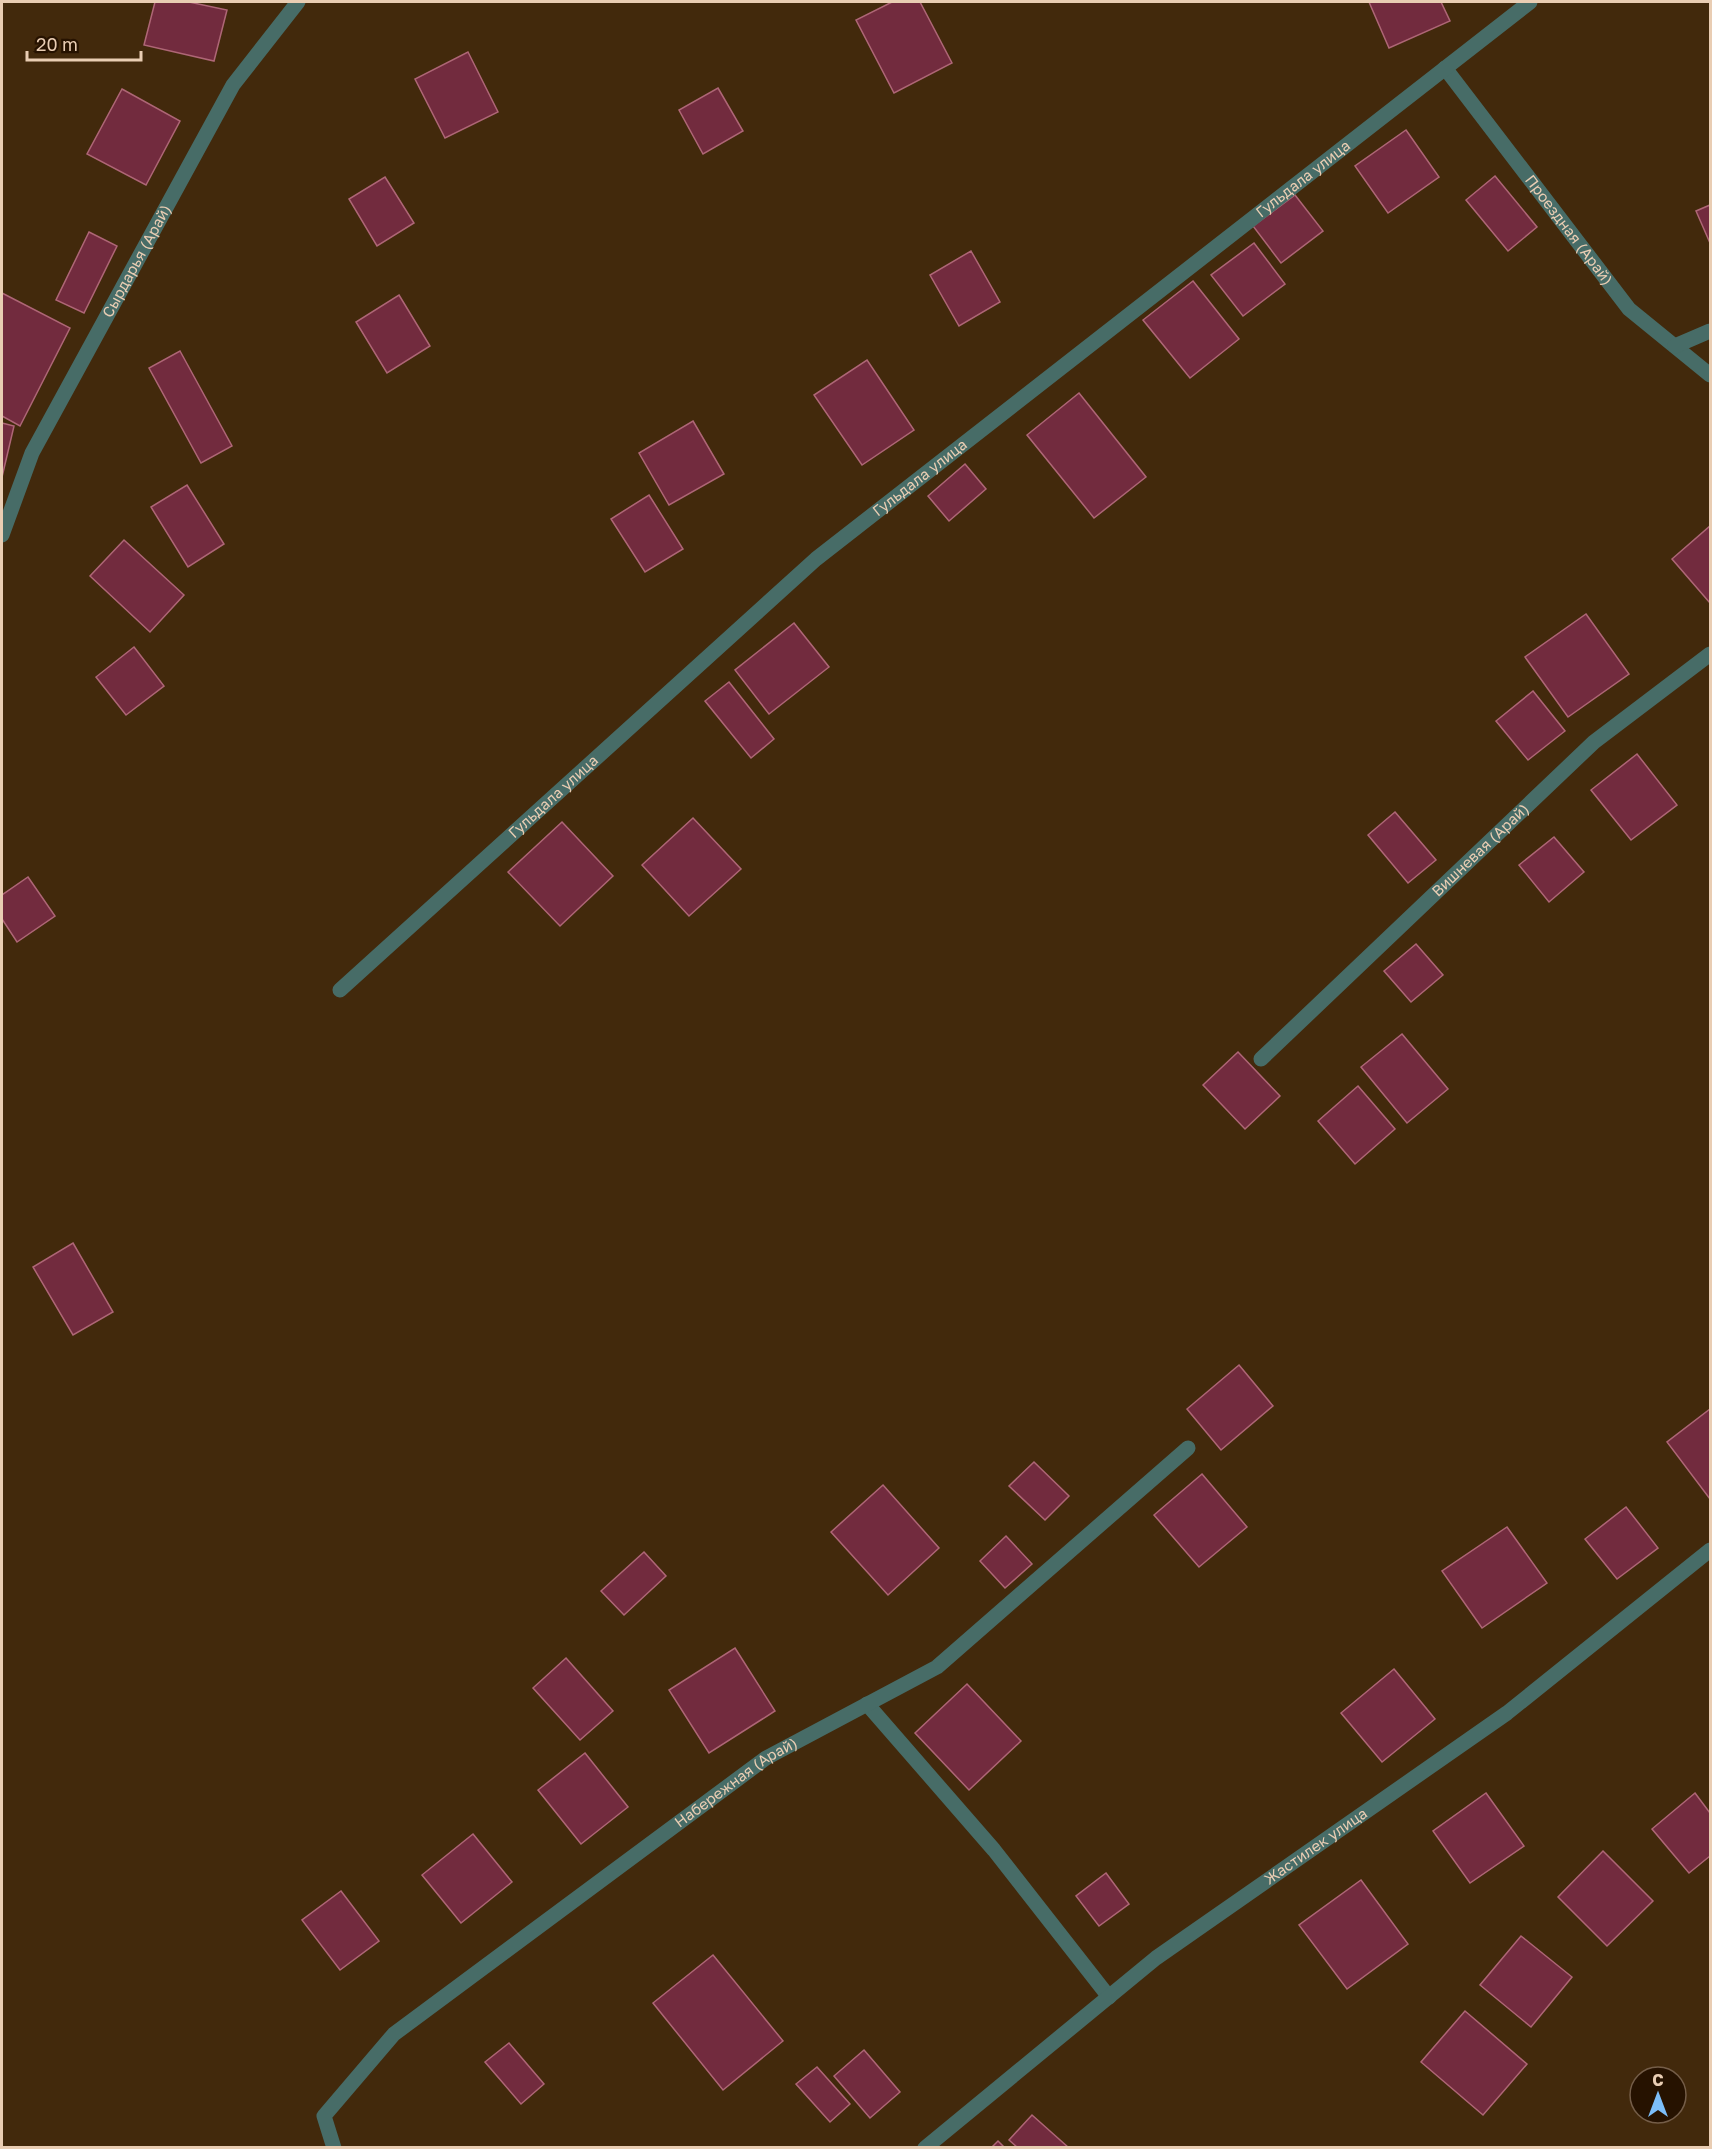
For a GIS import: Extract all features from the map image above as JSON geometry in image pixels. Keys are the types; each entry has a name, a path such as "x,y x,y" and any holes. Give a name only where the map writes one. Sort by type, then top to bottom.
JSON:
{"street":[{"name":"Сырдарья (Арай)","path":"2,535 32,453 233,85 298,2"},
{"name":"Гульдала улица","path":"340,990 816,559 1529,2"},
{"name":"Проездная (Арай)","path":"1445,68 1629,309 1710,375"},
{"path":"1675,346 1710,331"},
{"name":"Вишневая (Арай)","path":"1261,1059 1594,742 1710,654"},
{"name":"Набережная (Арай)","path":"334,2148 324,2116 394,2034 766,1758 937,1667 1188,1448"},
{"name":"Жастилек улица","path":"925,2148 1156,1959 1507,1713 1710,1550"},
{"path":"867,1704 994,1850 1109,1997"}],"building":[{"path":"155,2 189,2 227,10 214,61 144,45"},
{"path":"892,2 920,2 952,63 894,93 856,20"},
{"path":"1369,2 1441,2 1450,21 1389,48"},
{"path":"468,52 498,112 445,138 415,79"},
{"path":"718,88 743,131 703,154 679,110"},
{"path":"122,89 180,121 146,185 87,154"},
{"path":"1406,130 1439,177 1388,213 1355,166"},
{"path":"1495,176 1537,227 1508,251 1466,200"},
{"path":"385,177 414,223 377,246 349,199"},
{"path":"1295,195 1323,231 1281,263 1253,226"},
{"path":"1710,205 1710,243 1696,211"},
{"path":"89,232 117,246 84,313 56,300"},
{"path":"1254,243 1285,284 1243,316 1211,275"},
{"path":"971,251 1000,302 959,326 930,275"},
{"path":"1193,281 1239,339 1190,378 1143,320"},
{"path":"2,293 70,328 20,426 2,416"},
{"path":"399,295 430,346 387,373 356,322"},
{"path":"180,351 232,446 201,463 149,368"},
{"path":"867,360 914,430 862,465 814,395"},
{"path":"1079,393 1146,477 1094,518 1027,435"},
{"path":"693,421 724,474 669,505 639,453"},
{"path":"2,423 14,426 2,477"},
{"path":"965,464 986,489 949,521 928,496"},
{"path":"187,485 224,544 188,567 151,507"},
{"path":"649,495 683,549 645,572 611,519"},
{"path":"1710,526 1710,603 1672,559"},
{"path":"124,540 184,595 150,632 90,576"},
{"path":"1586,614 1629,674 1568,717 1525,657"},
{"path":"794,623 829,667 769,714 735,670"},
{"path":"134,647 164,686 126,715 96,677"},
{"path":"729,682 774,739 751,758 705,701"},
{"path":"1533,691 1565,731 1528,760 1496,721"},
{"path":"1637,754 1677,805 1631,840 1591,790"},
{"path":"1395,812 1436,860 1408,883 1368,835"},
{"path":"693,818 741,869 689,916 642,865"},
{"path":"562,822 613,876 560,926 508,872"},
{"path":"1554,837 1584,872 1549,902 1519,865"},
{"path":"28,877 55,916 17,942 2,919 2,895"},
{"path":"1416,944 1443,975 1411,1002 1384,971"},
{"path":"1402,1034 1448,1089 1407,1123 1361,1067"},
{"path":"1238,1052 1280,1096 1245,1129 1203,1085"},
{"path":"1358,1086 1395,1129 1355,1164 1318,1121"},
{"path":"73,1243 113,1312 73,1335 33,1267"},
{"path":"1239,1365 1273,1406 1221,1450 1187,1409"},
{"path":"1710,1409 1710,1499 1667,1442"},
{"path":"1034,1462 1069,1496 1045,1520 1009,1486"},
{"path":"1202,1474 1247,1527 1199,1567 1154,1515"},
{"path":"883,1485 939,1548 888,1595 831,1532"},
{"path":"1626,1507 1658,1548 1617,1579 1585,1539"},
{"path":"1507,1527 1547,1583 1482,1628 1442,1571"},
{"path":"1006,1536 1032,1564 1005,1588 980,1561"},
{"path":"644,1552 666,1576 624,1615 601,1591"},
{"path":"735,1648 775,1711 709,1753 669,1690"},
{"path":"566,1658 613,1711 580,1740 533,1688"},
{"path":"1394,1669 1435,1719 1382,1762 1341,1713"},
{"path":"967,1684 1021,1741 969,1790 915,1733"},
{"path":"585,1753 628,1807 581,1844 538,1790"},
{"path":"1486,1793 1524,1846 1470,1883 1433,1831"},
{"path":"1695,1793 1710,1813 1710,1856 1689,1873 1652,1829"},
{"path":"473,1834 512,1882 461,1923 422,1875"},
{"path":"1603,1851 1653,1901 1607,1946 1558,1897"},
{"path":"1106,1873 1129,1904 1099,1926 1076,1896"},
{"path":"1361,1880 1408,1944 1347,1989 1299,1925"},
{"path":"341,1891 379,1941 340,1970 302,1920"},
{"path":"1521,1936 1572,1977 1531,2027 1480,1985"},
{"path":"713,1955 783,2041 723,2090 653,2003"},
{"path":"1465,2011 1527,2064 1483,2115 1421,2062"},
{"path":"509,2043 544,2084 521,2104 485,2062"},
{"path":"864,2050 900,2092 870,2118 834,2076"},
{"path":"817,2067 850,2104 830,2122 796,2084"},
{"path":"1032,2115 1069,2148 1018,2148 1009,2140"},
{"path":"998,2141 1005,2148 991,2148"}]}
